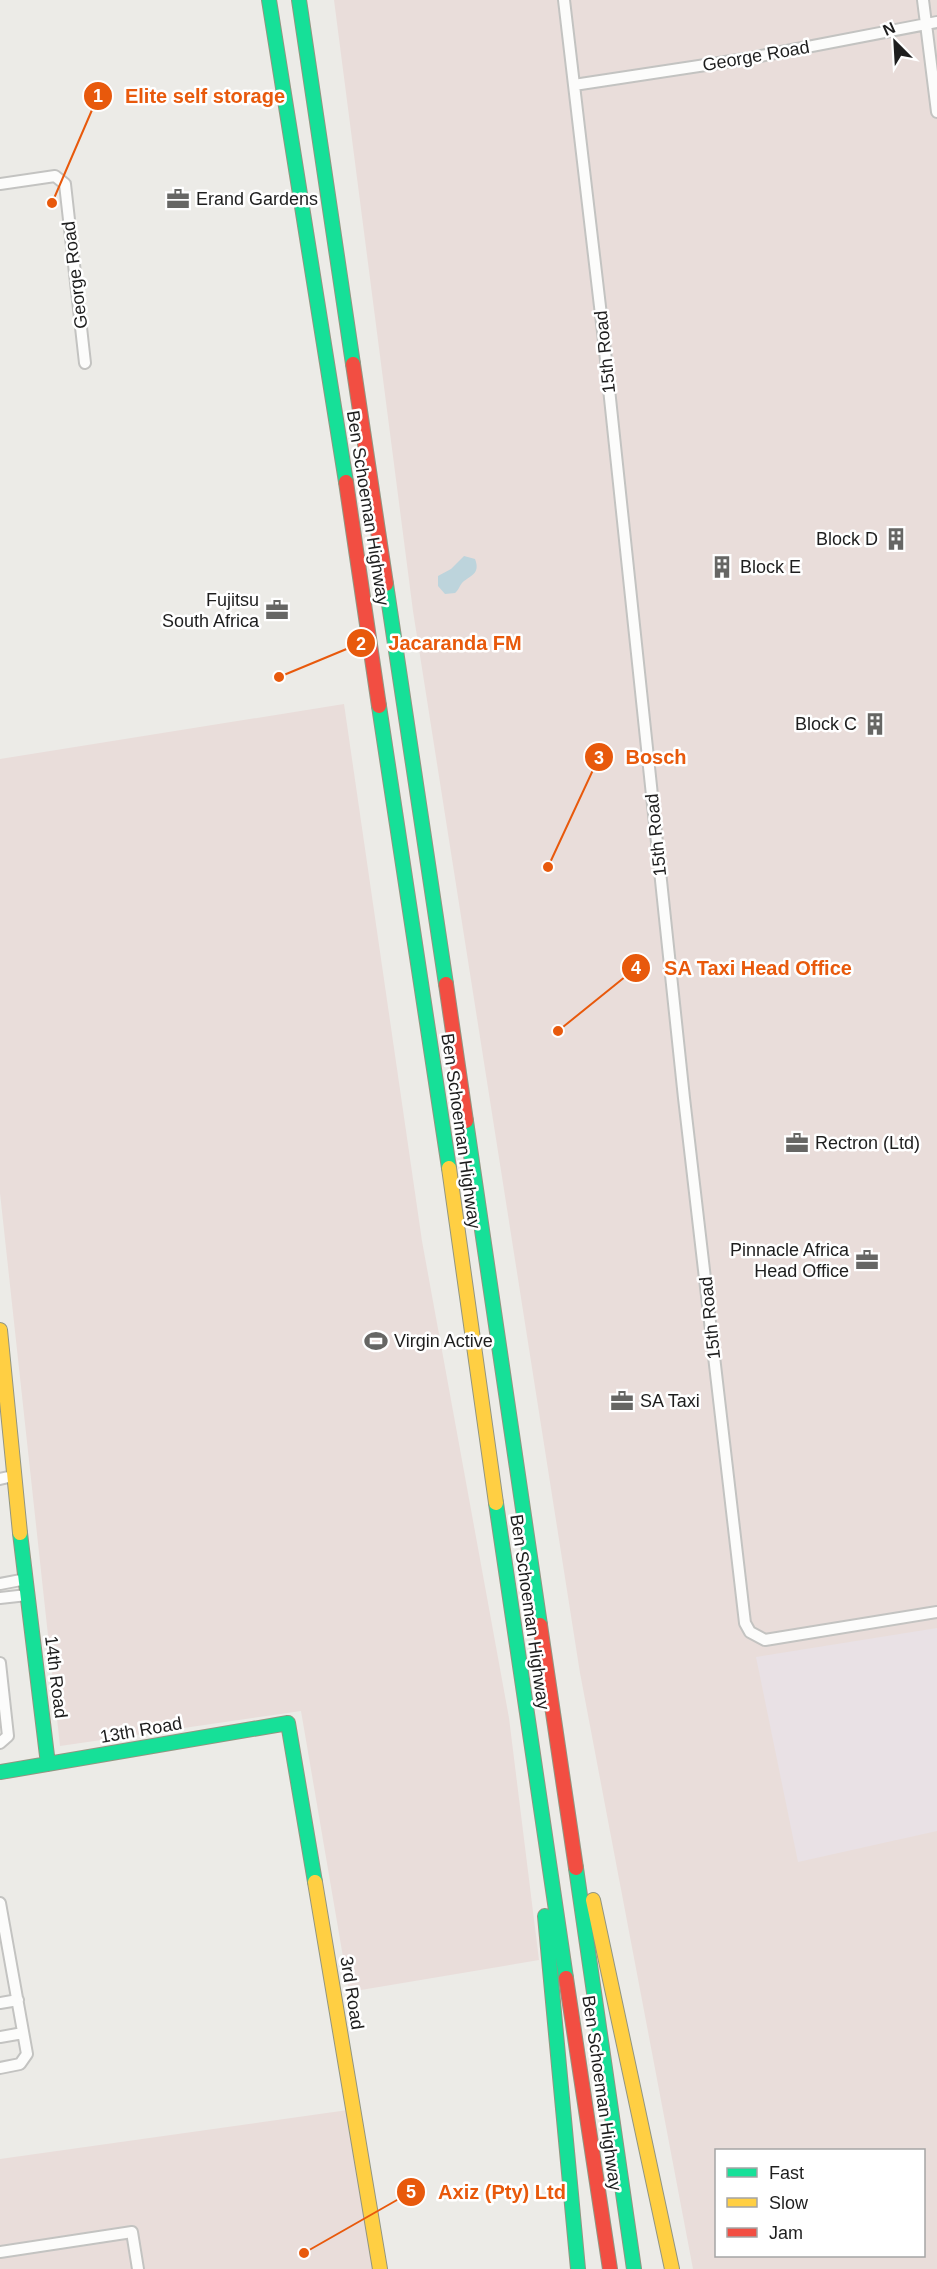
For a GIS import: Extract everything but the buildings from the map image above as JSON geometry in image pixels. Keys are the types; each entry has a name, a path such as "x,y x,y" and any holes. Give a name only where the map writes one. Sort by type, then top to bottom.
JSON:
{"main road":[{"name":"Ben Schoeman Highway","path":"269,0 319,303 445,1138 507,1584 610,2269"},
{"name":"Ben Schoeman Highway","path":"299,0 553,1704 634,2269"},
{"name":"14th Road","path":"0,1330 6,1472 26,1580 48,1764"},
{"path":"507,1584 503,1614 505,1641 552,1977 578,2269"},
{"path":"553,1704 569,1755 595,1909 672,2269"},
{"name":"13th Road","path":"0,1772 288,1723"},
{"name":"3rd Road","path":"288,1723 380,2269"}],"street":[{"name":"15th Road","path":"564,0 603,332 629,589 745,1623 750,1632 759,1638 771,1640 937,1612"},
{"path":"924,0 932,23 937,112"},
{"name":"George Road","path":"574,85 745,58 932,23"},
{"name":"George Road","path":"0,184 55,176 65,184 85,363"},
{"path":"0,1584 26,1580"},
{"path":"3,1598 27,1595"},
{"path":"0,1663 8,1736 0,1743"},
{"path":"0,1903 5,1966 18,2000 27,2054 24,2061 0,2068"},
{"path":"0,2003 18,2000"},
{"path":"0,2037 23,2033"},
{"path":"0,2252 132,2232 138,2269"}],"shaded area":[{"path":"334,0 937,0 937,2269 693,2269 580,1673 413,611"},
{"path":"344,704 422,1241 509,1718 539,1960 349,1992 301,1711 60,1746 0,1193 0,759"},
{"path":"937,1628 937,1831 798,1862 756,1657"},
{"path":"355,2109 382,2269 0,2269 0,2159"}],"water":[{"path":"464,556 475,559 476,570 455,593 445,594 438,586 438,576 451,569"}],"traffic: fast":[{"path":"269,0 346,482"},
{"path":"299,0 353,364"},
{"path":"386,584 446,984"},
{"path":"379,706 449,1168"},
{"path":"466,1121 540,1625"},
{"path":"496,1503 566,1978"},
{"path":"20,1533 48,1764"},
{"path":"0,1772 288,1723 315,1882"},
{"path":"576,1868 634,2269"},
{"path":"545,1916 578,2269"}],"traffic: slow":[{"path":"449,1168 496,1503"},
{"path":"0,1330 20,1533"},
{"path":"315,1882 380,2269"},
{"path":"593,1900 672,2269"}],"traffic: jam":[{"path":"353,364 386,584"},
{"path":"346,482 379,706"},
{"path":"446,984 466,1121"},
{"path":"540,1625 576,1868"},
{"path":"566,1978 610,2269"}],"place":[{"name":"Erand Gardens","path":"178,199"},
{"name":"Elite self storage","path":"52,203"},
{"name":"Block D","path":"896,539"},
{"name":"Block E","path":"722,567"},
{"name":"Fujitsu South Africa","path":"277,610"},
{"name":"Jacaranda FM","path":"279,677"},
{"name":"Block C","path":"875,724"},
{"name":"Bosch","path":"548,867"},
{"name":"SA Taxi Head Office","path":"558,1031"},
{"name":"Rectron (Ltd)","path":"797,1143"},
{"name":"Pinnacle Africa Head Office","path":"867,1260"},
{"name":"Virgin Active","path":"376,1341"},
{"name":"SA Taxi","path":"622,1401"},
{"name":"Axiz (Pty) Ltd","path":"304,2253"}]}
